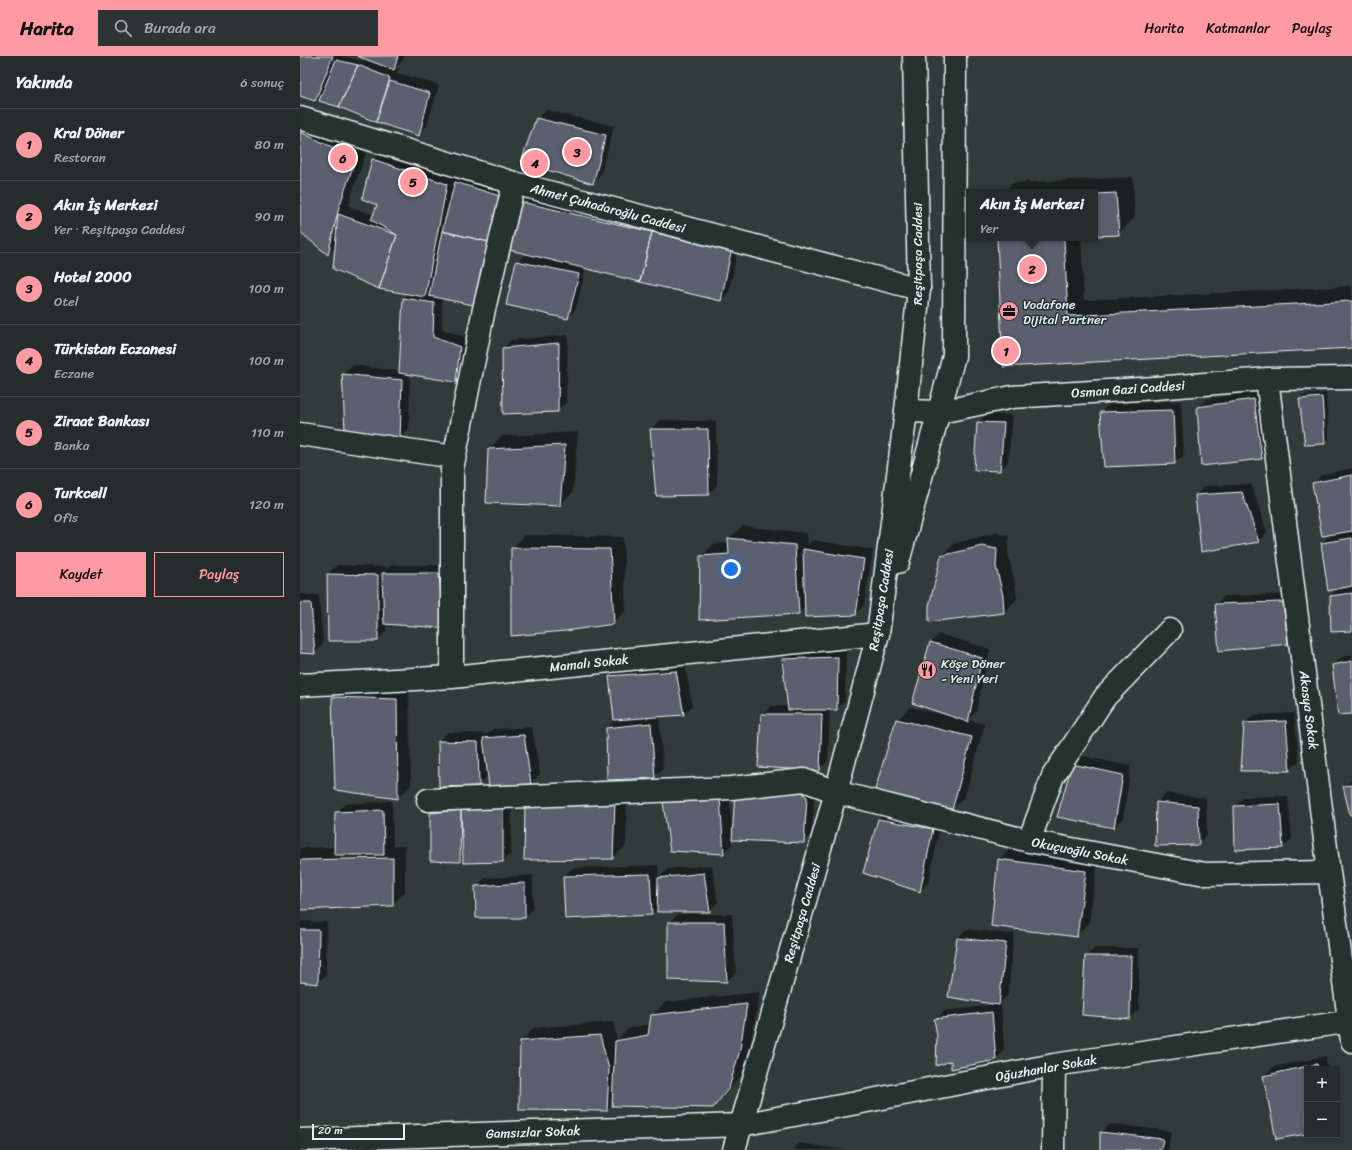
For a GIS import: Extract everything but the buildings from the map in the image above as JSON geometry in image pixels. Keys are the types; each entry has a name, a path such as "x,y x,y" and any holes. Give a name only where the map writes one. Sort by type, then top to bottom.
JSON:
{"street":[{"name":"Reşitpaşa Caddesi","path":"734,1150 836,792 878,634 906,411 919,289 914,56"},
{"path":"878,634 940,412 954,356 955,56"},
{"name":"Ahmet Çuhadaroğlu Caddesi","path":"300,118 514,183 919,289"},
{"path":"452,677 452,469 484,309 514,183"},
{"name":"Osman Gazi Caddesi","path":"906,411 940,412 1012,396 1155,388 1267,379 1352,378"},
{"name":"Akasya Sokak","path":"1267,379 1329,872 1351,1028"},
{"path":"300,434 454,457"},
{"path":"1029,841 1053,776 1105,697 1170,630"},
{"name":"Mamalı Sokak","path":"300,685 452,677 878,634"},
{"name":"Okuçuoğlu Sokak","path":"428,800 731,788 804,780 836,792 1029,841 1205,874 1329,872"},
{"name":"Oğuzhanlar Sokak","path":"741,1125 1054,1065 1351,1028"},
{"path":"1053,1150 1054,1065"},
{"name":"Gamsızlar Sokak","path":"300,1140 741,1125"}],"place":[{"name":"Hotel 2000","path":"577,152"},
{"name":"Turkcell","path":"343,158"},
{"name":"Türkistan Eczanesi","path":"535,163"},
{"name":"Ziraat Bankası","path":"413,182"},
{"name":"Akın İş Merkezi","path":"1032,269"},
{"name":"Vodafone Dijital Partner","path":"1009,311"},
{"name":"Kral Döner","path":"1006,351"},
{"name":"Köşe Döner - Yeni Yeri","path":"927,670"}]}
